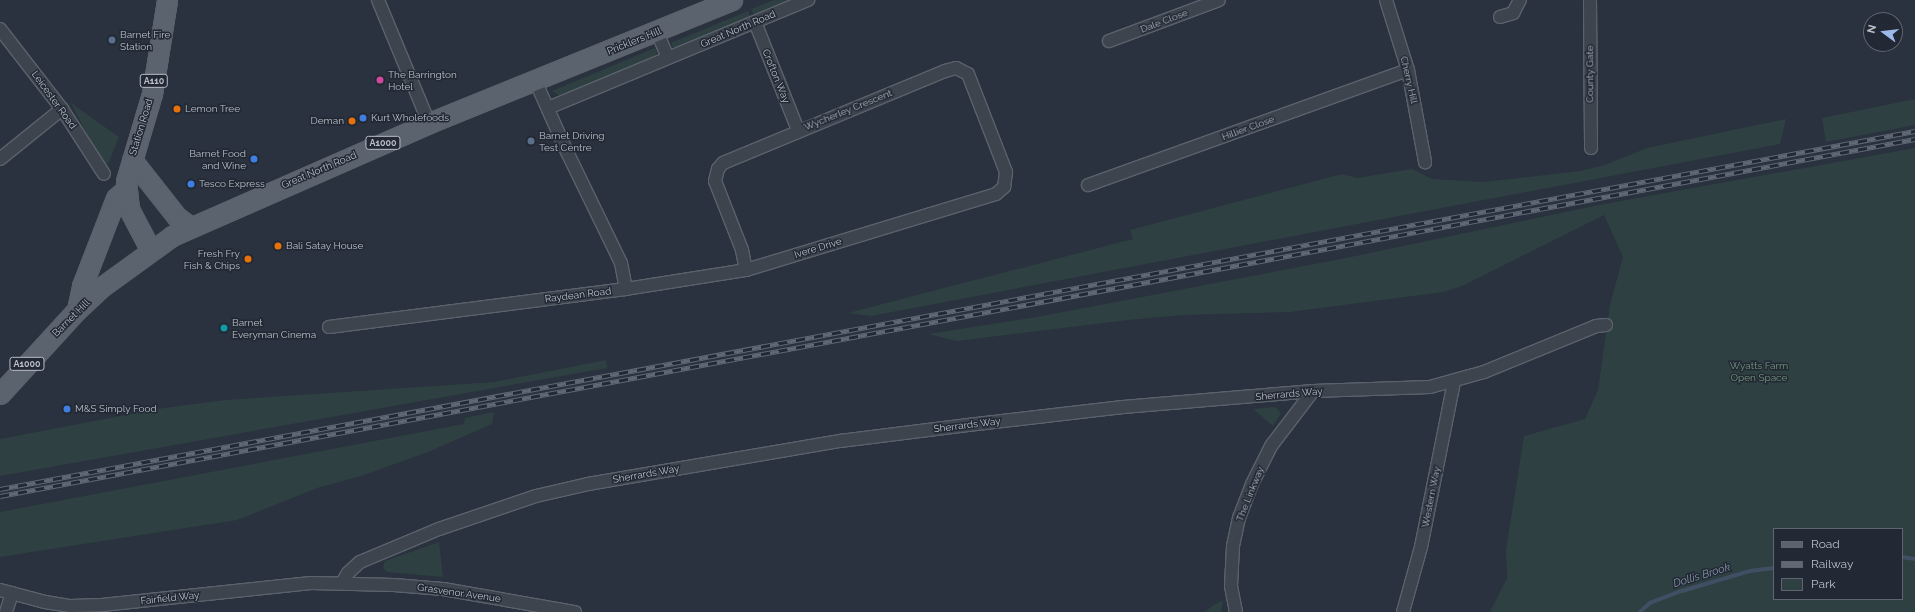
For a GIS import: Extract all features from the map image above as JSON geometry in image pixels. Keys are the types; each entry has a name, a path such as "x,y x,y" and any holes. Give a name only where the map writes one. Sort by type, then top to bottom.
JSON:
{"main road":[{"name":"Station Road","path":"150,250 129,209 125,190 132,160 152,94 167,0"},
{"name":"Pricklers Hill","path":"536,80 657,32 732,0"},
{"name":"Great North Road","path":"150,250 191,227 429,123 536,80"},
{"path":"132,160 177,217 191,227"},
{"name":"A110","path":"78,310 82,286 116,198 125,190"},
{"name":"Barnet Hill","path":"0,394 78,310 150,250"}],"street":[{"path":"378,0 429,123"},
{"name":"Great North Road","path":"548,108 808,0"},
{"name":"Dale Close","path":"1110,41 1219,0"},
{"name":"Cherry Hill","path":"1386,0 1408,70 1425,162"},
{"path":"1500,17 1513,13 1520,0"},
{"name":"County Gate","path":"1590,0 1591,148"},
{"name":"Crofton Way","path":"754,22 798,130"},
{"name":"Leicester Road","path":"0,30 62,109 104,174"},
{"path":"657,32 668,58"},
{"name":"Wycherley Crescent","path":"746,270 742,250 716,185 716,174 728,159 945,71 961,69 972,80 1006,172 1004,187"},
{"name":"Hillier Close","path":"1088,185 1408,70"},
{"name":"Raydean Road","path":"329,327 626,288 621,263 536,80"},
{"path":"0,159 62,109"},
{"name":"Ivere Drive","path":"626,288 746,270 991,196 1004,187"},
{"name":"Sherrards Way","path":"342,583 348,573 360,562 439,529 536,496 588,484 870,438 1115,408 1313,391 1430,387 1454,382 1596,326 1606,325"},
{"name":"Western Way","path":"1403,612 1421,547 1454,382"},
{"name":"The Linkway","path":"1236,612 1231,586 1232,546 1239,518 1252,484 1271,446 1313,391"},
{"name":"Fairfield Way","path":"0,590 71,606 102,605 296,584 342,583"},
{"name":"Grasvenor Avenue","path":"342,583 443,589 575,612"},
{"path":"6,612 12,593"}],"green space":[{"path":"774,0 794,0 755,17 751,9"},
{"path":"748,11 751,18 679,48 673,47 671,43"},
{"path":"655,48 657,52 653,59 562,97 552,91"},
{"path":"1915,99 1915,125 1826,142 1822,118"},
{"path":"71,103 119,137 108,164 101,161"},
{"path":"1786,119 1780,144 871,316 848,313 1133,239 1130,230 1342,174 1357,178 1412,169 1432,179 1484,182 1580,171 1605,165 1647,148"},
{"name":"Wyatts Farm Open Space","path":"1915,148 1915,612 1490,612 1507,578 1506,550 1524,436 1585,419 1598,390 1610,305 1623,257 1604,215 1462,286 1443,292 1290,312 1182,315 1128,320 957,341 928,334 1037,317 1346,258 1599,205"},
{"path":"606,360 607,368 0,476 0,439 157,409 225,400 494,382"},
{"path":"1275,407 1281,413 1273,426 1254,409"},
{"path":"494,412 492,424 428,452 361,476 317,488 237,520 0,557 0,512 464,424 465,418"},
{"path":"439,542 443,577 387,572 383,568 385,561"},
{"path":"1223,600 1221,612 1204,612 1214,605"}],"waterway":[{"name":"Dollis Brook","path":"1903,557 1915,559"},
{"name":"Dollis Brook","path":"1640,612 1650,603 1682,591 1750,571 1773,568"}],"railway":[{"path":"0,489 1915,131"},
{"path":"0,496 1915,139"}],"place":[{"name":"Barnet Fire Station","path":"112,40"},
{"name":"The Barrington Hotel","path":"380,80"},
{"name":"Lemon Tree","path":"177,109"},
{"name":"Kurt Wholefoods","path":"363,118"},
{"name":"Deman","path":"352,121"},
{"name":"Barnet Driving Test Centre","path":"531,141"},
{"name":"Barnet Food and Wine","path":"254,159"},
{"name":"Tesco Express","path":"191,184"},
{"name":"Bali Satay House","path":"278,246"},
{"name":"Fresh Fry Fish & Chips","path":"248,259"},
{"name":"Barnet Everyman Cinema","path":"224,328"},
{"name":"M&S Simply Food","path":"67,409"}]}
